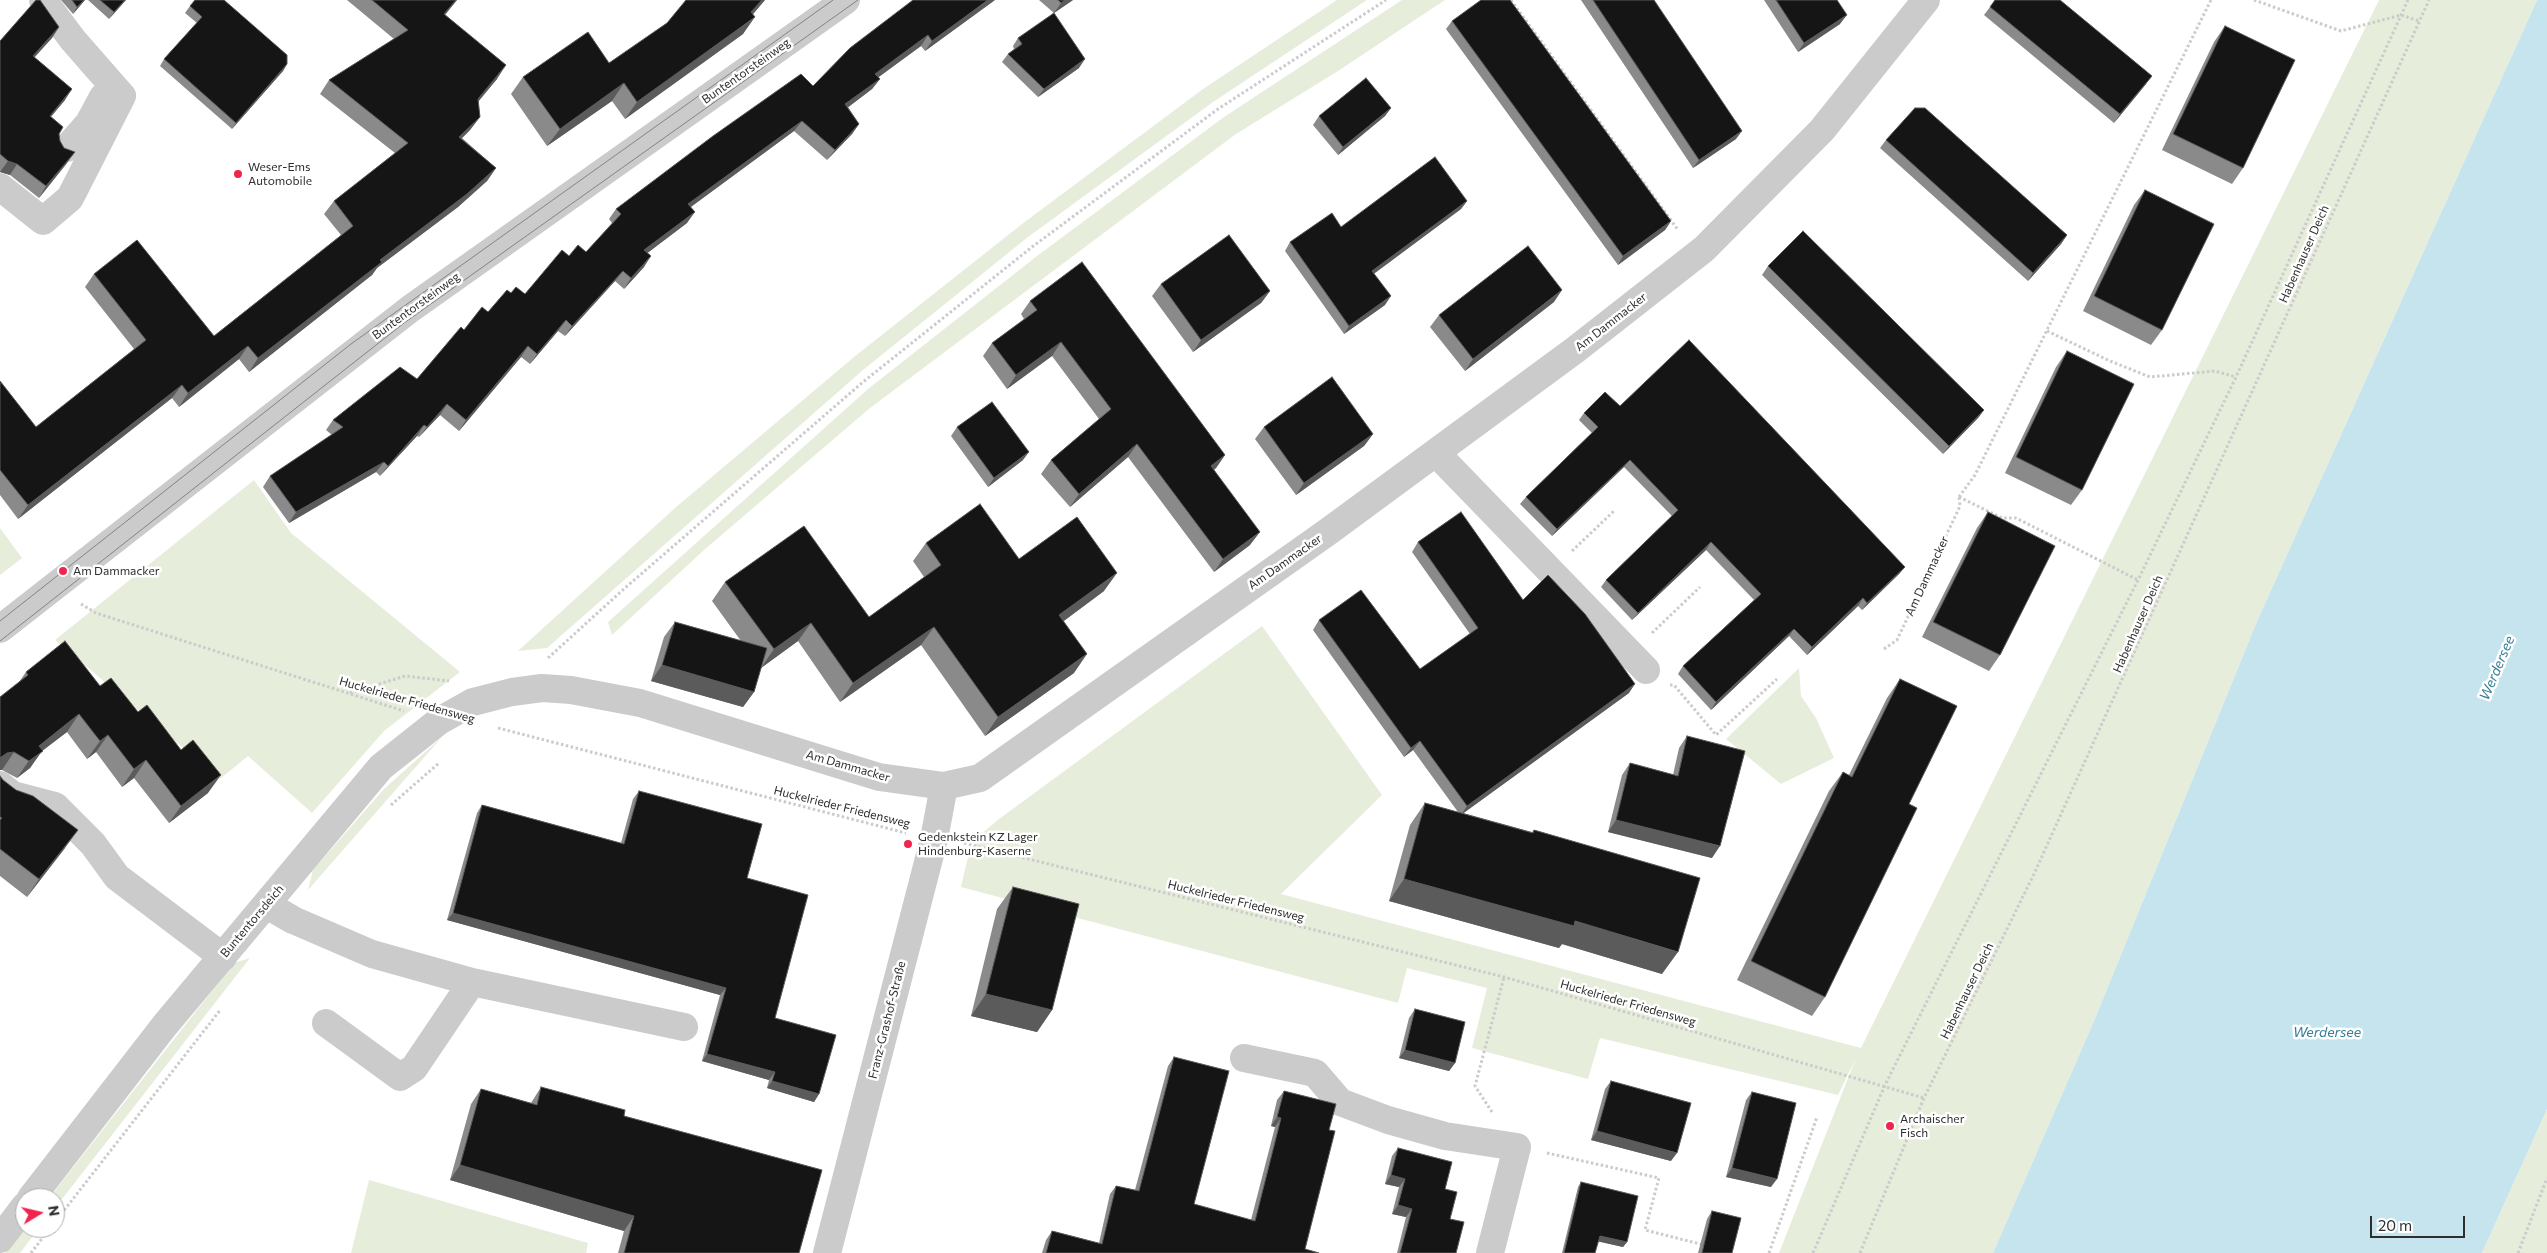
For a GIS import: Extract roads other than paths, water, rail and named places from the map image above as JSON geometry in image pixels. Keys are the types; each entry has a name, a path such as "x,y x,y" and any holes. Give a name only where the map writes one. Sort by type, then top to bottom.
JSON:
{"street":[{"name":"Buntentorsteinweg","path":"0,629 410,309 846,0"},
{"name":"Am Dammacker","path":"512,692 542,688 571,690 640,702 879,777 944,786 980,778 1303,550 1575,350 1697,255 1822,130 1926,0"},
{"path":"0,187 25,200 43,221 70,198 122,96 48,12"},
{"path":"67,148 89,123 111,83"},
{"path":"1436,452 1639,662"},
{"name":"Buntentorsdeich","path":"40,1188 165,1025 381,767 439,721 473,702 512,692"},
{"path":"0,786 13,795 56,806 93,844 117,877 223,956"},
{"name":"Franz-Grashof-Straße","path":"827,1253 934,839 944,786"},
{"path":"267,905 293,920 372,954 472,982 684,1027"},
{"path":"326,1023 400,1076 414,1068 472,982"},
{"path":"1244,1058 1315,1073 1340,1102 1388,1120 1445,1136 1517,1147 1490,1253"},
{"path":"0,1239 15,1219"}],"water":[{"name":"Werdersee","path":"2537,0 2547,0 2547,1109 2482,1253 1993,1253 2094,1021 2258,619"}],"tram line":[{"path":"0,621 351,344 833,0"},
{"path":"0,641 404,323 858,0"}],"place":[{"name":"Weser-Ems Automobile","path":"238,174"},
{"name":"Am Dammacker","path":"63,571"},
{"name":"Gedenkstein KZ Lager Hindenburg-Kaserne","path":"908,844"},
{"name":"Archaischer Fisch","path":"1890,1126"}]}
